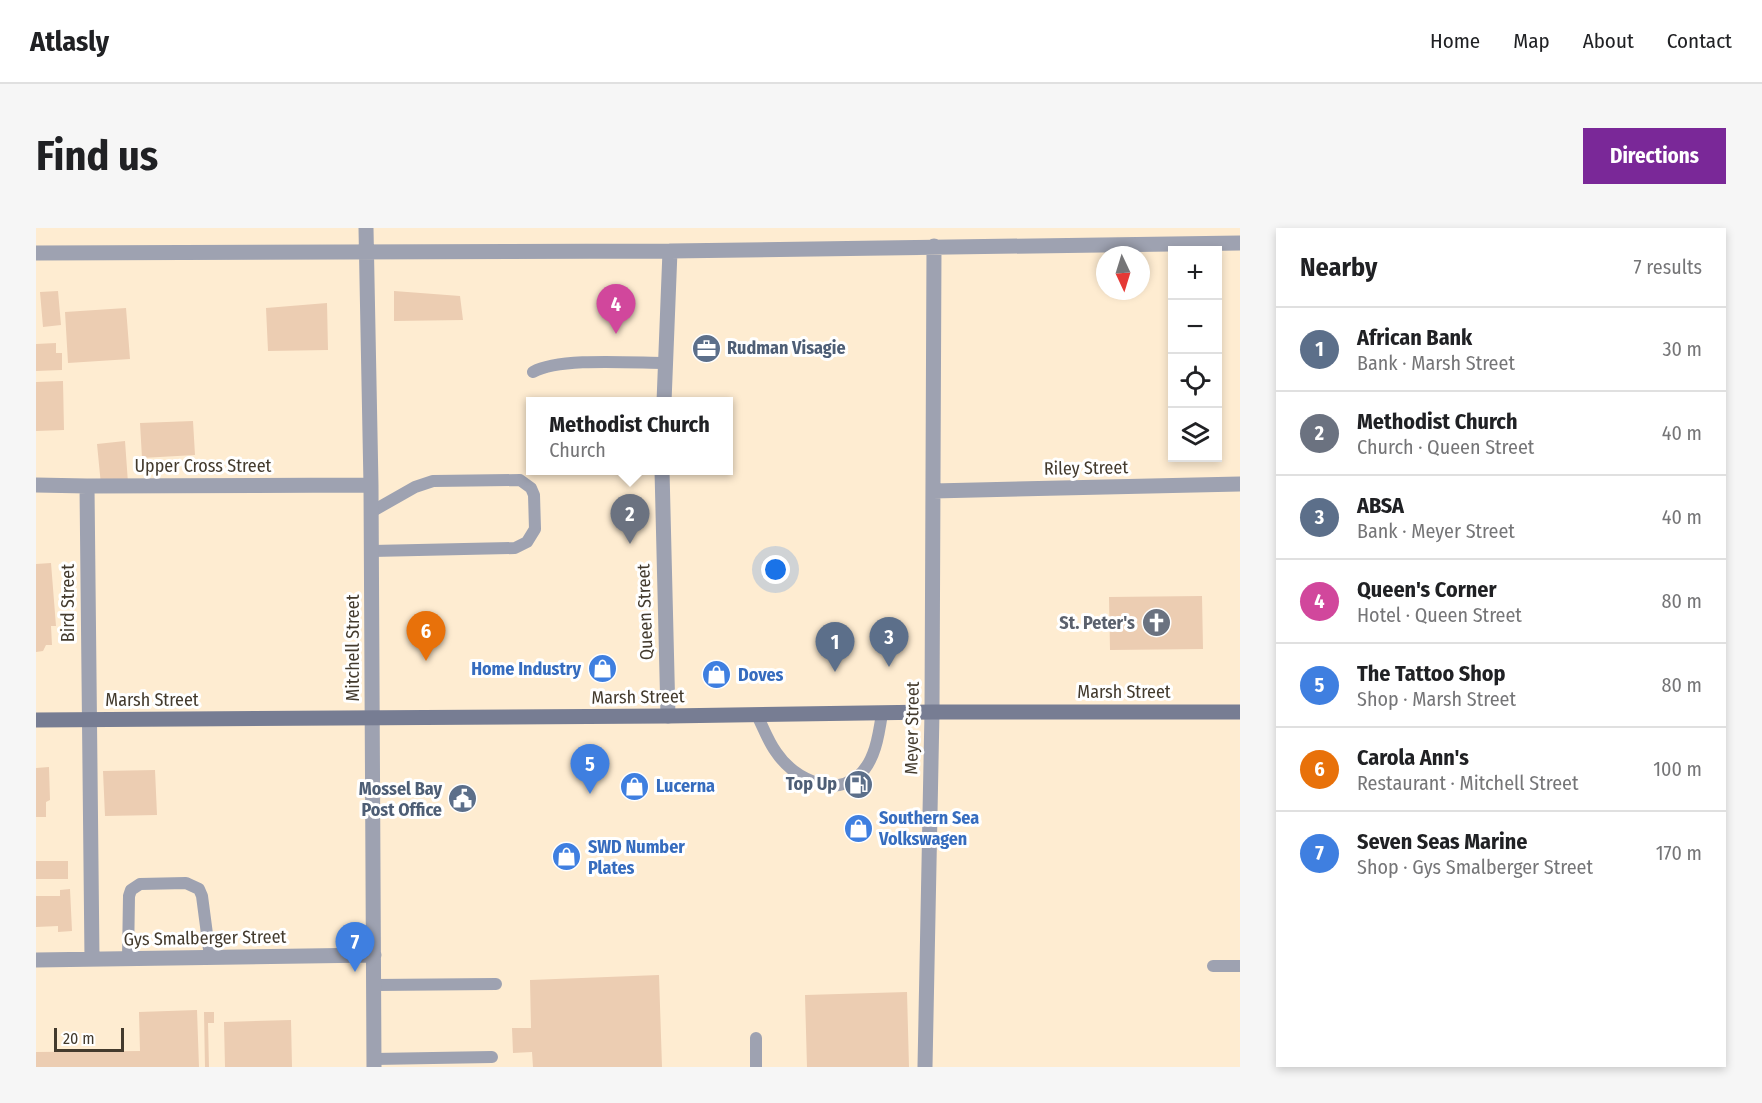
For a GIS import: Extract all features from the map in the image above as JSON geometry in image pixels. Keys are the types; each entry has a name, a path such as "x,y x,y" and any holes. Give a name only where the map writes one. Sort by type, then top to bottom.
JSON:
{"street":[{"name":"Mitchell Street","path":"366,228 372,551 374,1063"},
{"path":"36,253 669,251 1240,243"},
{"name":"Meyer Street","path":"925,1067 932,712 934,246"},
{"path":"664,397 669,251"},
{"name":"Queen Street","path":"662,475 668,716"},
{"name":"Upper Cross Street","path":"36,485 371,484"},
{"name":"Riley Street","path":"933,491 1240,484"},
{"name":"Bird Street","path":"87,486 92,959"},
{"name":"Marsh Street","path":"36,720 932,712 1240,712"},
{"name":"Gys Smalberger Street","path":"36,960 374,955"}],"lane":[{"path":"533,372 562,364 666,363"},
{"path":"371,512 415,487 433,481 520,480 531,488 534,495 535,529 527,542 515,548 372,551"},
{"path":"757,715 767,738 787,766 801,777 829,785 845,783 857,777 866,765 874,750 882,713"},
{"path":"128,959 129,896 131,890 140,884 186,883 199,889 202,896 210,957"},
{"path":"1213,966 1240,966"},
{"path":"374,986 496,984"},
{"path":"756,1038 756,1067"},
{"path":"374,1063 492,1057"}],"building":[{"path":"58,291 61,325 43,327 40,292"},
{"path":"394,291 460,296 463,320 394,321"},
{"path":"327,303 328,350 268,351 266,308"},
{"path":"126,308 130,359 68,363 65,312"},
{"path":"56,343 56,353 62,353 62,370 36,371 36,344"},
{"path":"63,381 64,430 36,431 36,382"},
{"path":"193,421 195,455 142,458 140,423"},
{"path":"125,441 128,483 101,485 97,444"},
{"path":"51,563 56,626 51,626 52,645 46,645 43,651 36,652 36,564"},
{"name":"St. Peter's","path":"1202,596 1203,649 1110,650 1109,597"},
{"path":"49,767 50,800 46,802 46,817 36,817 36,768"},
{"path":"155,770 157,815 105,816 103,771"},
{"path":"36,861 68,861 68,879 36,879"},
{"path":"70,889 72,931 58,932 58,926 36,927 36,896 60,896 60,890"},
{"path":"659,975 662,1067 533,1067 532,1052 513,1053 512,1028 531,1028 530,980"},
{"path":"907,992 909,1067 807,1067 805,995"},
{"path":"197,1010 199,1067 36,1067 36,1052 140,1051 139,1012"},
{"path":"204,1012 214,1012 214,1023 208,1023 209,1067 205,1067"},
{"path":"291,1020 292,1067 225,1067 224,1022"}],"place":[{"name":"Queen's Corner","path":"616,334"},
{"name":"Rudman Visagie","path":"706,348"},
{"name":"Methodist Church","path":"630,544"},
{"name":"St. Peter's","path":"1156,623"},
{"name":"Carola Ann's","path":"426,661"},
{"name":"ABSA","path":"889,667"},
{"name":"Home Industry","path":"602,669"},
{"name":"African Bank","path":"835,672"},
{"name":"Doves","path":"717,675"},
{"name":"Top Up","path":"858,784"},
{"name":"Lucerna","path":"635,786"},
{"name":"The Tattoo Shop","path":"590,794"},
{"name":"Mossel Bay Post Office","path":"463,799"},
{"name":"Southern Sea Volkswagen","path":"858,828"},
{"name":"SWD Number Plates","path":"567,857"},
{"name":"Seven Seas Marine","path":"355,972"}]}
